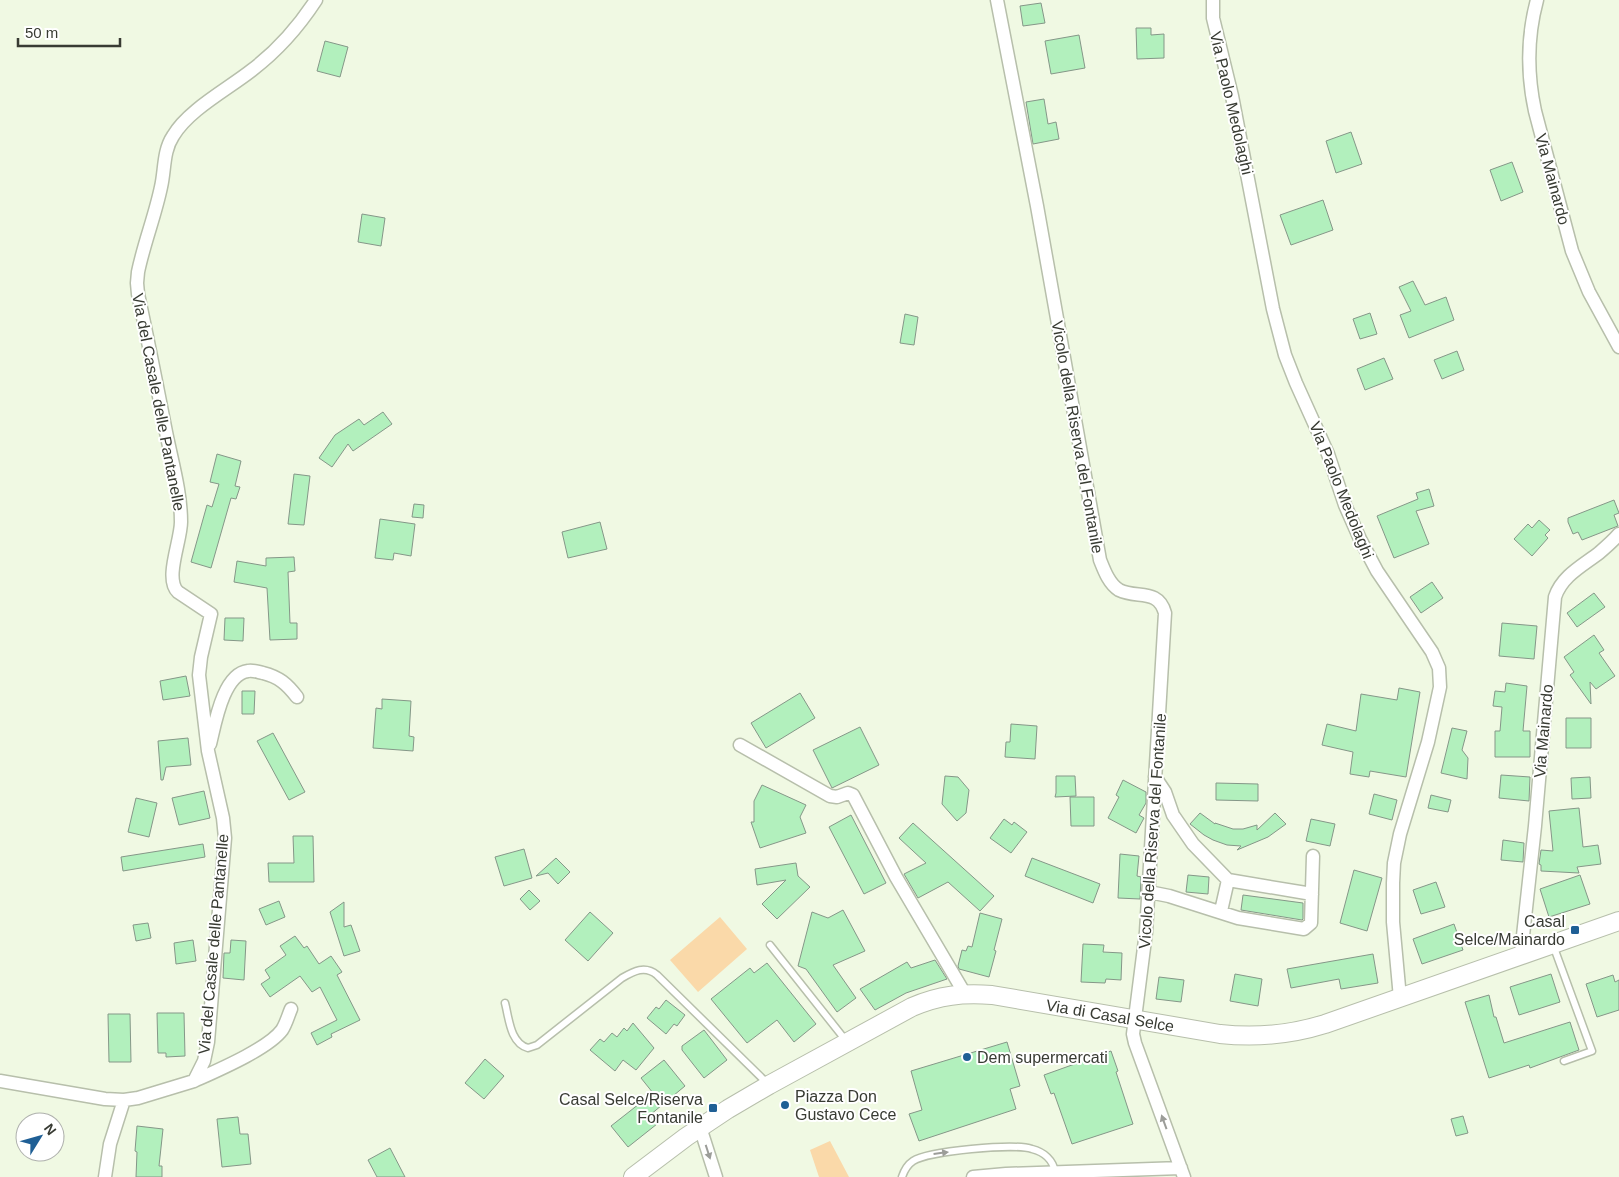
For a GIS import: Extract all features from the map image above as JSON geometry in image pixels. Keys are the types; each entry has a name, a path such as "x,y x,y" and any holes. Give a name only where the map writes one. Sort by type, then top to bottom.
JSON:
{"main road":[{"name":"Via di Casal Selce","path":"633,1177 700,1127 769,1085 923,1002 944,996 965,994 1002,996 1220,1034 1270,1036 1294,1033 1316,1027 1619,921"}],"street":[{"name":"Via del Casale delle Pantanelle","path":"194,1081 204,1061 208,1042 225,838 223,818 208,751 199,675 201,657 211,614 173,587 172,572 181,530 179,499 138,294 137,280 162,186 166,153 173,135 191,115 252,71 271,54 302,20 316,0"},
{"name":"Vicolo della Riserva del Fontanile","path":"997,0 1037,206 1100,560 1108,578 1118,589 1152,596 1159,601 1165,613 1146,938 1134,1034 1135,1044 1183,1172"},
{"name":"Via Paolo Medolaghi","path":"1213,0 1213,18 1232,96 1273,308 1286,355 1296,384 1328,454 1349,514 1362,544 1385,585 1432,652 1439,668 1440,687 1428,742 1400,834 1394,863 1392,902 1400,998"},
{"name":"Via Mainardo","path":"1537,0 1532,24 1529,56 1529,78 1535,111 1572,251 1586,286 1619,347"},
{"name":"Via Mainardo","path":"1521,954 1556,597 1561,585 1567,578 1605,548 1619,534"},
{"path":"208,751 224,695 231,683 242,673 254,671 276,677 287,684 297,697"},
{"path":"740,745 830,796 837,797 848,793 853,795 896,877 965,994"},
{"path":"1155,777 1165,792 1174,815 1193,844 1228,880 1312,894"},
{"path":"1149,892 1222,911 1238,918 1304,929 1311,923 1313,856"},
{"path":"1222,911 1228,880"},
{"path":"0,1081 105,1099 124,1100 138,1098 194,1081 248,1054 275,1037 283,1029 291,1009"},
{"path":"105,1177 110,1144 124,1100"},
{"path":"700,1127 716,1177"},
{"path":"973,1177 1056,1172 1183,1172"}],"lane":[{"path":"1553,943 1592,1051 1564,1061"},
{"path":"770,945 848,1043"},
{"path":"505,1002 515,1039 521,1046 528,1048 537,1045 622,978 638,970 648,969 657,975 769,1085"},
{"path":"902,1177 913,1161 929,1155 1012,1146 1030,1148 1040,1152 1051,1161 1056,1172"}],"shaded area":[{"path":"720,917 747,949 698,992 670,960"},
{"path":"830,1141 849,1177 819,1177 810,1150"}],"building":[{"path":"1041,3 1045,23 1023,26 1020,6"},
{"path":"1136,28 1151,28 1151,35 1164,34 1164,58 1137,59"},
{"path":"1079,35 1085,68 1051,74 1045,41"},
{"path":"325,41 348,47 340,77 317,71"},
{"path":"1044,99 1048,124 1056,122 1059,139 1033,144 1026,102"},
{"path":"1351,132 1362,164 1336,173 1326,141"},
{"path":"1512,162 1523,192 1501,201 1490,170"},
{"path":"1323,200 1333,230 1291,245 1280,215"},
{"path":"362,214 385,218 381,246 358,242"},
{"path":"1413,281 1425,305 1446,297 1454,320 1409,338 1400,315 1411,311 1399,287"},
{"path":"1370,313 1377,334 1360,339 1353,319"},
{"path":"905,314 918,317 914,345 900,343"},
{"path":"1457,351 1464,370 1442,379 1434,360"},
{"path":"1384,358 1393,379 1365,390 1357,369"},
{"path":"383,412 392,424 353,451 348,444 332,467 319,458 335,435 359,419 364,425"},
{"path":"217,454 241,461 235,486 240,487 236,499 231,498 211,568 191,562 207,505 212,507 219,484 210,482"},
{"path":"294,474 310,476 304,525 288,524"},
{"path":"1429,489 1434,506 1416,511 1429,544 1394,558 1377,516 1418,499 1416,493"},
{"path":"1614,500 1619,513 1614,515 1618,526 1582,540 1578,532 1573,534 1568,518"},
{"path":"414,504 424,505 423,518 412,517"},
{"path":"380,519 415,524 411,556 394,553 393,560 375,558"},
{"path":"1539,520 1550,530 1545,535 1548,538 1532,556 1514,539 1528,524 1532,528"},
{"path":"600,522 607,549 568,558 562,532"},
{"path":"294,557 295,571 288,572 290,623 297,623 297,639 270,640 267,588 234,582 237,561 266,566 266,558"},
{"path":"1432,582 1443,598 1421,613 1410,597"},
{"path":"1594,593 1605,607 1577,627 1567,613"},
{"path":"225,618 244,618 243,641 224,640"},
{"path":"1502,623 1537,626 1534,659 1499,656"},
{"path":"1594,635 1604,650 1599,653 1615,676 1596,689 1590,682 1591,704 1570,675 1574,672 1564,657"},
{"path":"186,676 190,696 163,700 160,681"},
{"path":"1506,683 1527,686 1523,731 1530,731 1530,757 1495,757 1495,731 1500,731 1502,707 1493,706 1495,691 1505,692"},
{"path":"1399,688 1420,692 1406,777 1370,771 1369,777 1350,774 1353,752 1322,745 1327,724 1356,731 1361,694 1397,700"},
{"path":"242,691 255,691 254,714 242,714"},
{"path":"800,693 815,718 766,748 751,723"},
{"path":"382,699 411,701 409,736 414,737 413,751 373,748 376,708 382,709"},
{"path":"1566,718 1591,718 1591,748 1566,748"},
{"path":"1011,724 1037,726 1035,759 1005,757 1006,742 1010,742"},
{"path":"860,727 879,765 832,788 813,750"},
{"path":"1452,728 1467,731 1462,750 1468,758 1467,779 1441,773"},
{"path":"273,733 305,792 289,800 257,741"},
{"path":"188,738 191,765 166,767 163,780 161,780 158,741"},
{"path":"1501,775 1530,777 1529,801 1499,798"},
{"path":"945,776 958,777 969,790 966,813 957,821 942,804"},
{"path":"1056,776 1075,776 1076,796 1055,797"},
{"path":"1590,777 1591,798 1572,799 1571,778"},
{"path":"1123,780 1146,792 1146,803 1139,815 1144,818 1136,833 1108,818 1119,797 1116,795"},
{"path":"1216,783 1258,784 1258,801 1216,800"},
{"path":"762,785 806,805 800,817 806,833 760,848 751,822 754,822 754,801"},
{"path":"204,791 210,818 179,825 172,798"},
{"path":"1374,794 1397,800 1392,820 1369,814"},
{"path":"1431,795 1451,800 1448,812 1428,808"},
{"path":"1070,797 1094,797 1094,826 1071,826"},
{"path":"136,798 157,803 149,837 128,832"},
{"path":"1579,808 1583,847 1598,845 1601,864 1577,867 1579,873 1541,871 1541,865 1539,864 1541,850 1553,851 1549,811"},
{"path":"1200,813 1215,824 1233,829 1243,829 1257,825 1257,830 1275,813 1286,824 1268,837 1237,850 1241,846 1227,845 1213,840 1190,824"},
{"path":"851,815 886,883 864,894 829,827"},
{"path":"1004,819 1012,825 1014,822 1027,832 1011,853 990,838"},
{"path":"1311,819 1335,824 1330,846 1306,841"},
{"path":"913,823 994,896 980,911 948,882 918,898 904,874 926,863 899,838"},
{"path":"293,836 313,836 314,882 269,882 268,863 294,863"},
{"path":"1503,840 1524,843 1523,862 1501,860"},
{"path":"203,844 205,857 123,871 121,857"},
{"path":"524,849 532,878 504,886 495,857"},
{"path":"1120,854 1139,856 1137,876 1141,877 1140,899 1118,898"},
{"path":"556,858 570,872 558,884 548,873 536,876"},
{"path":"1032,858 1100,884 1093,903 1025,876"},
{"path":"796,863 798,876 810,887 777,919 762,904 786,880 757,885 755,869"},
{"path":"1354,870 1382,878 1367,931 1340,923"},
{"path":"1188,875 1209,877 1208,894 1186,892"},
{"path":"1580,875 1590,904 1549,917 1540,889"},
{"path":"1436,882 1445,907 1421,914 1413,890"},
{"path":"529,890 540,901 530,910 520,899"},
{"path":"1243,895 1303,903 1303,919 1241,910"},
{"path":"279,901 285,917 266,925 259,909"},
{"path":"344,902 344,927 351,925 360,951 344,956 330,912"},
{"path":"843,910 865,951 833,965 856,998 837,1012 806,969 798,966 812,912 828,918"},
{"path":"590,912 613,933 588,961 565,940"},
{"path":"980,913 1002,919 989,977 959,969 958,966 962,950 966,951 968,946 972,947"},
{"path":"148,923 151,938 136,941 133,925"},
{"path":"1454,924 1463,950 1422,964 1413,939"},
{"path":"295,936 304,948 307,946 319,964 331,956 342,972 337,975 360,1020 331,1034 332,1037 317,1045 311,1033 337,1020 320,987 312,992 300,976 270,997 261,984 270,978 265,970 286,955 280,946"},
{"path":"193,940 196,961 176,964 174,943"},
{"path":"231,940 246,941 244,980 223,978 224,953 230,953"},
{"path":"1083,944 1104,945 1103,952 1122,953 1121,980 1106,979 1105,983 1081,982"},
{"path":"1373,954 1378,983 1341,989 1339,979 1291,988 1287,969"},
{"path":"935,960 947,979 906,993 875,1010 860,989 907,962 911,968"},
{"path":"767,963 816,1024 794,1042 777,1020 747,1043 711,999 750,968 754,973"},
{"path":"1235,974 1262,979 1258,1006 1230,1001"},
{"path":"1551,974 1560,1002 1519,1015 1510,987"},
{"path":"1613,975 1615,982 1619,980 1619,1010 1597,1017 1586,984"},
{"path":"1159,977 1184,980 1181,1002 1156,999"},
{"path":"1489,995 1494,1017 1496,1017 1504,1043 1570,1022 1579,1050 1530,1068 1529,1065 1489,1078 1465,1002"},
{"path":"666,1000 685,1015 677,1026 674,1024 666,1034 647,1018 656,1007 659,1009"},
{"path":"157,1013 184,1013 185,1056 166,1057 166,1053 158,1053"},
{"path":"108,1014 130,1014 131,1062 109,1062"},
{"path":"633,1023 654,1048 636,1070 623,1060 615,1071 590,1050 600,1039 604,1042 612,1033 617,1037 624,1028 627,1031"},
{"path":"704,1030 727,1060 704,1078 682,1050 682,1046"},
{"path":"1007,1042 1020,1086 1010,1089 1016,1109 919,1141 909,1114 922,1110 911,1071"},
{"path":"1111,1051 1133,1124 1072,1144 1054,1093 1051,1094 1044,1075"},
{"path":"485,1059 504,1076 484,1099 465,1083"},
{"path":"664,1060 685,1086 650,1115 657,1124 628,1147 611,1126 653,1093 641,1078"},
{"path":"1463,1116 1468,1133 1456,1136 1451,1119"},
{"path":"238,1117 240,1134 248,1134 251,1164 222,1167 217,1119"},
{"path":"137,1126 163,1129 159,1166 162,1166 162,1177 136,1177 137,1152 135,1151"},
{"path":"390,1148 405,1177 377,1177 368,1160"}],"place":[{"name":"Casal Selce/Mainardo","path":"1575,930"},
{"name":"Dem supermercati","path":"967,1057"},
{"name":"Piazza Don Gustavo Cece","path":"785,1105"},
{"name":"Casal Selce/Riserva Fontanile","path":"713,1108"}]}
